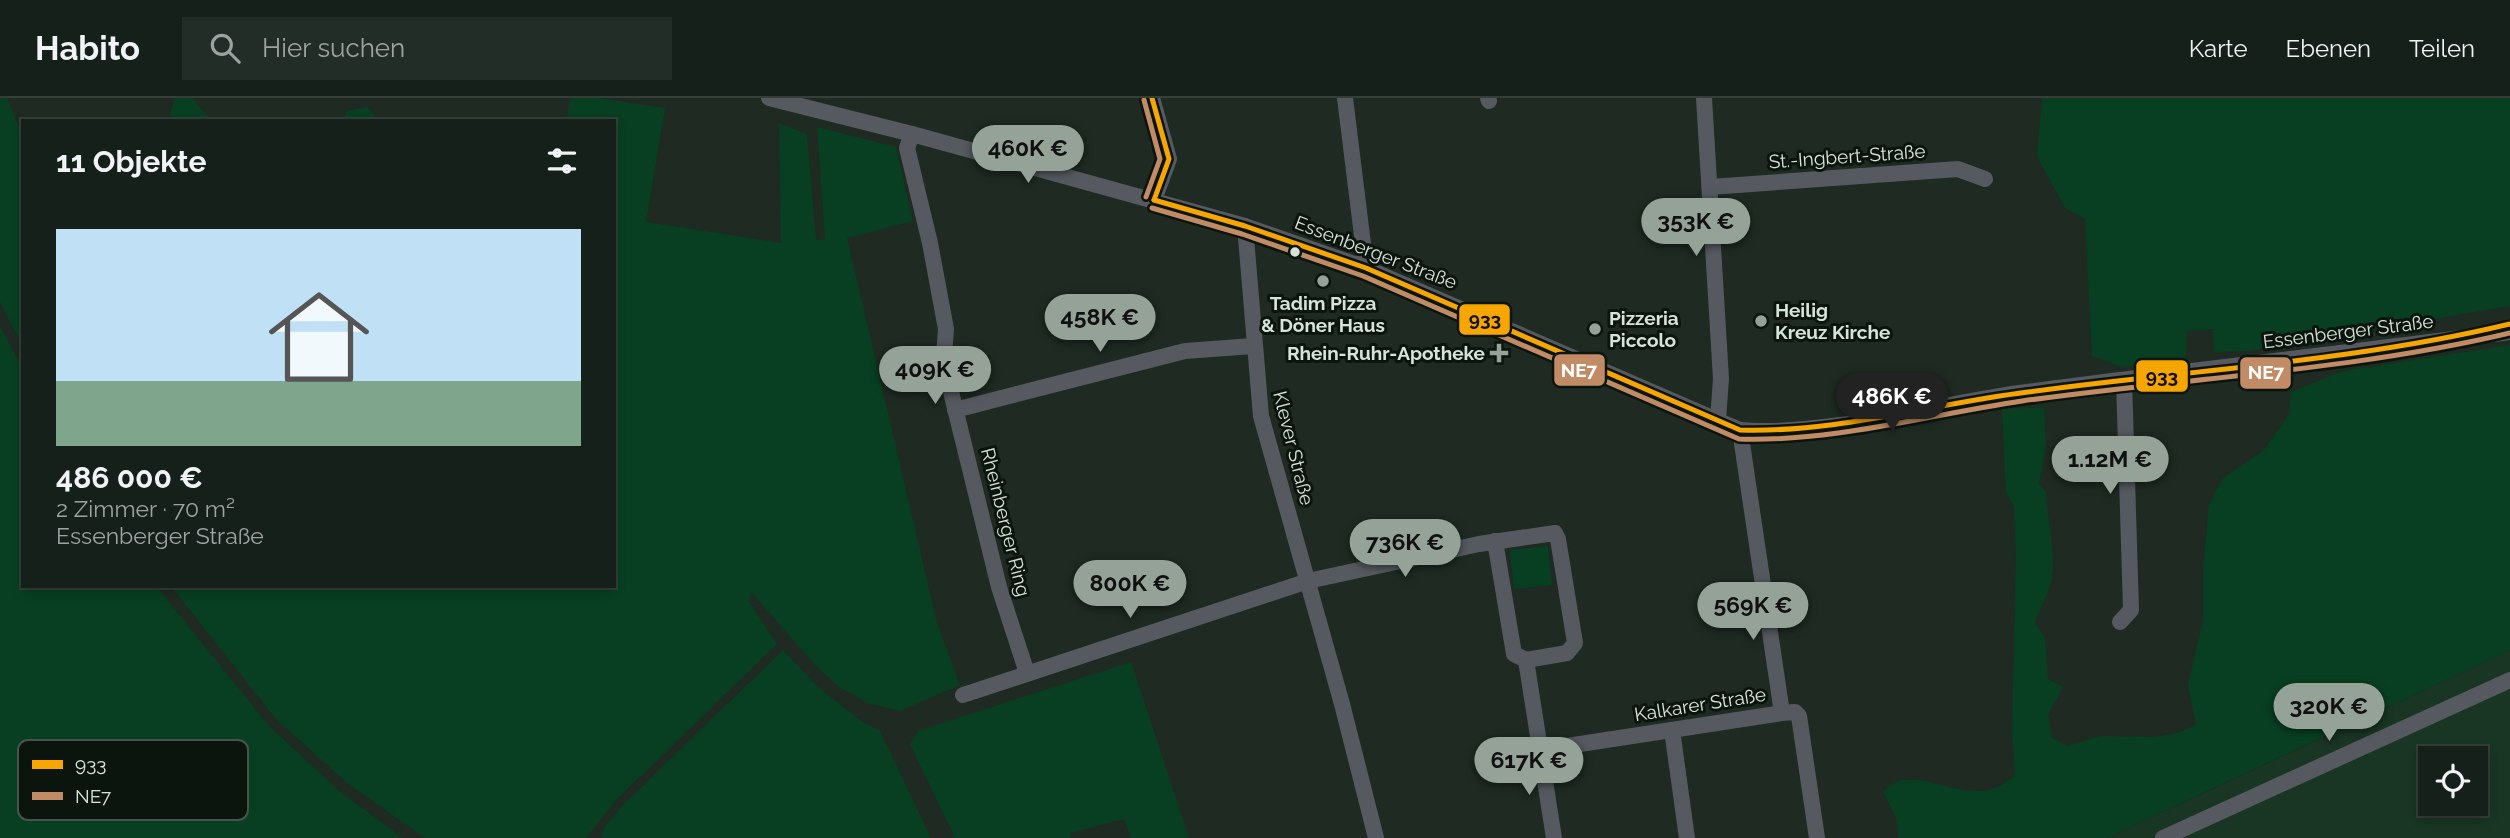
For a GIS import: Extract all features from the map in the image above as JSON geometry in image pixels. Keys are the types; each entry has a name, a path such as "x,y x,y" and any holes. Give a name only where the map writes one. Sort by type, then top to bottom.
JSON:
{"street":[{"path":"1152,98 1169,159 1154,200"},
{"path":"1345,98 1366,268"},
{"path":"1704,98 1721,379 1718,420"},
{"name":"Essenberger Straße","path":"778,99 1245,226 1366,268 1740,430 1764,432 1833,424 2017,394 2510,331"},
{"name":"Rheinberger Ring","path":"912,134 907,148 930,243 946,329 944,356 955,410 999,587 1027,673"},
{"name":"St.-Ingbert-Straße","path":"1710,187 1958,169 1985,179"},
{"name":"Klever Straße","path":"1245,226 1253,346 1264,429 1308,581 1376,838"},
{"name":"Essenberger Straße","path":"2452,339 2510,324"},
{"path":"955,410 1185,351 1253,346"},
{"path":"2120,622 2132,610 2124,380"},
{"path":"1740,430 1782,713 1795,712 1799,716 1813,837"},
{"path":"963,695 1308,581 1495,541 1547,532 1555,533 1558,539 1575,643 1567,653 1526,660 1514,654 1495,541"},
{"path":"1526,660 1554,838"},
{"path":"2163,838 2510,680"},
{"name":"Kalkarer Straße","path":"1541,750 1782,713"},
{"path":"1672,730 1686,838"}],"shaded area":[{"path":"0,98 7,98 21,132 21,343 0,302"},
{"path":"175,98 192,98 210,119 169,119"},
{"path":"571,98 598,98 665,108 646,222 781,243 779,123 807,134 816,240 825,239 817,127 896,147 913,221 847,238 937,623 960,685 900,711 867,703 838,686 815,665 751,592 749,602 777,644 615,801 586,838 425,838 346,782 276,719 173,588 616,588 616,119 566,119"},
{"path":"2042,98 2510,98 2510,306 2247,351 2214,352 2213,329 2187,331 2186,359 2122,367 2092,356 2085,219 2065,208 2037,156"},
{"path":"368,107 377,119 343,119 347,111"},
{"path":"0,326 21,365 21,588 158,588 268,725 339,791 403,838 0,838"},
{"path":"2510,345 2510,650 2106,838 1898,838 1897,820 1883,791 1895,783 1918,780 1974,791 2001,785 2015,775 2012,731 2016,556 2014,507 2006,492 2002,409 2044,407 2046,445 2039,484 2046,492 2053,567 2051,583 2035,623 2045,637 2048,679 2063,687 2048,715 2052,738 2068,746 2100,736 2155,737 2177,733 2196,725 2188,685 2203,619 2203,569 2209,505 2222,479 2264,450 2289,414 2291,392 2343,371"},
{"path":"1548,546 1552,585 1514,589 1510,550"},
{"path":"783,650 818,687 860,720 880,731 931,838 601,838 604,828 621,807"},
{"path":"2510,650 2510,838 2106,838 2230,781"},
{"path":"1131,662 1189,838 1131,838 1124,819 1070,833 1071,838 955,838 910,744 918,731"}],"transit line":[{"name":"933","path":"1152,98 1169,159 1154,200"},
{"name":"NE7","path":"1144,100 1160,159 1146,197"},
{"name":"933","path":"1154,200 1245,226 1366,268 1740,430 1813,427 2028,392 2391,348 2510,324"},
{"name":"NE7","path":"1152,208 1242,234 1363,276 1739,439 1775,439 1846,432 2022,401 2389,356 2510,333"}],"place":[{"name":"Tadim Pizza & Döner Haus","path":"1323,281"},
{"name":"Heilig Kreuz Kirche","path":"1761,321"},
{"name":"Pizzeria Piccolo","path":"1595,329"},
{"name":"Rhein-Ruhr-Apotheke","path":"1499,353"}]}
